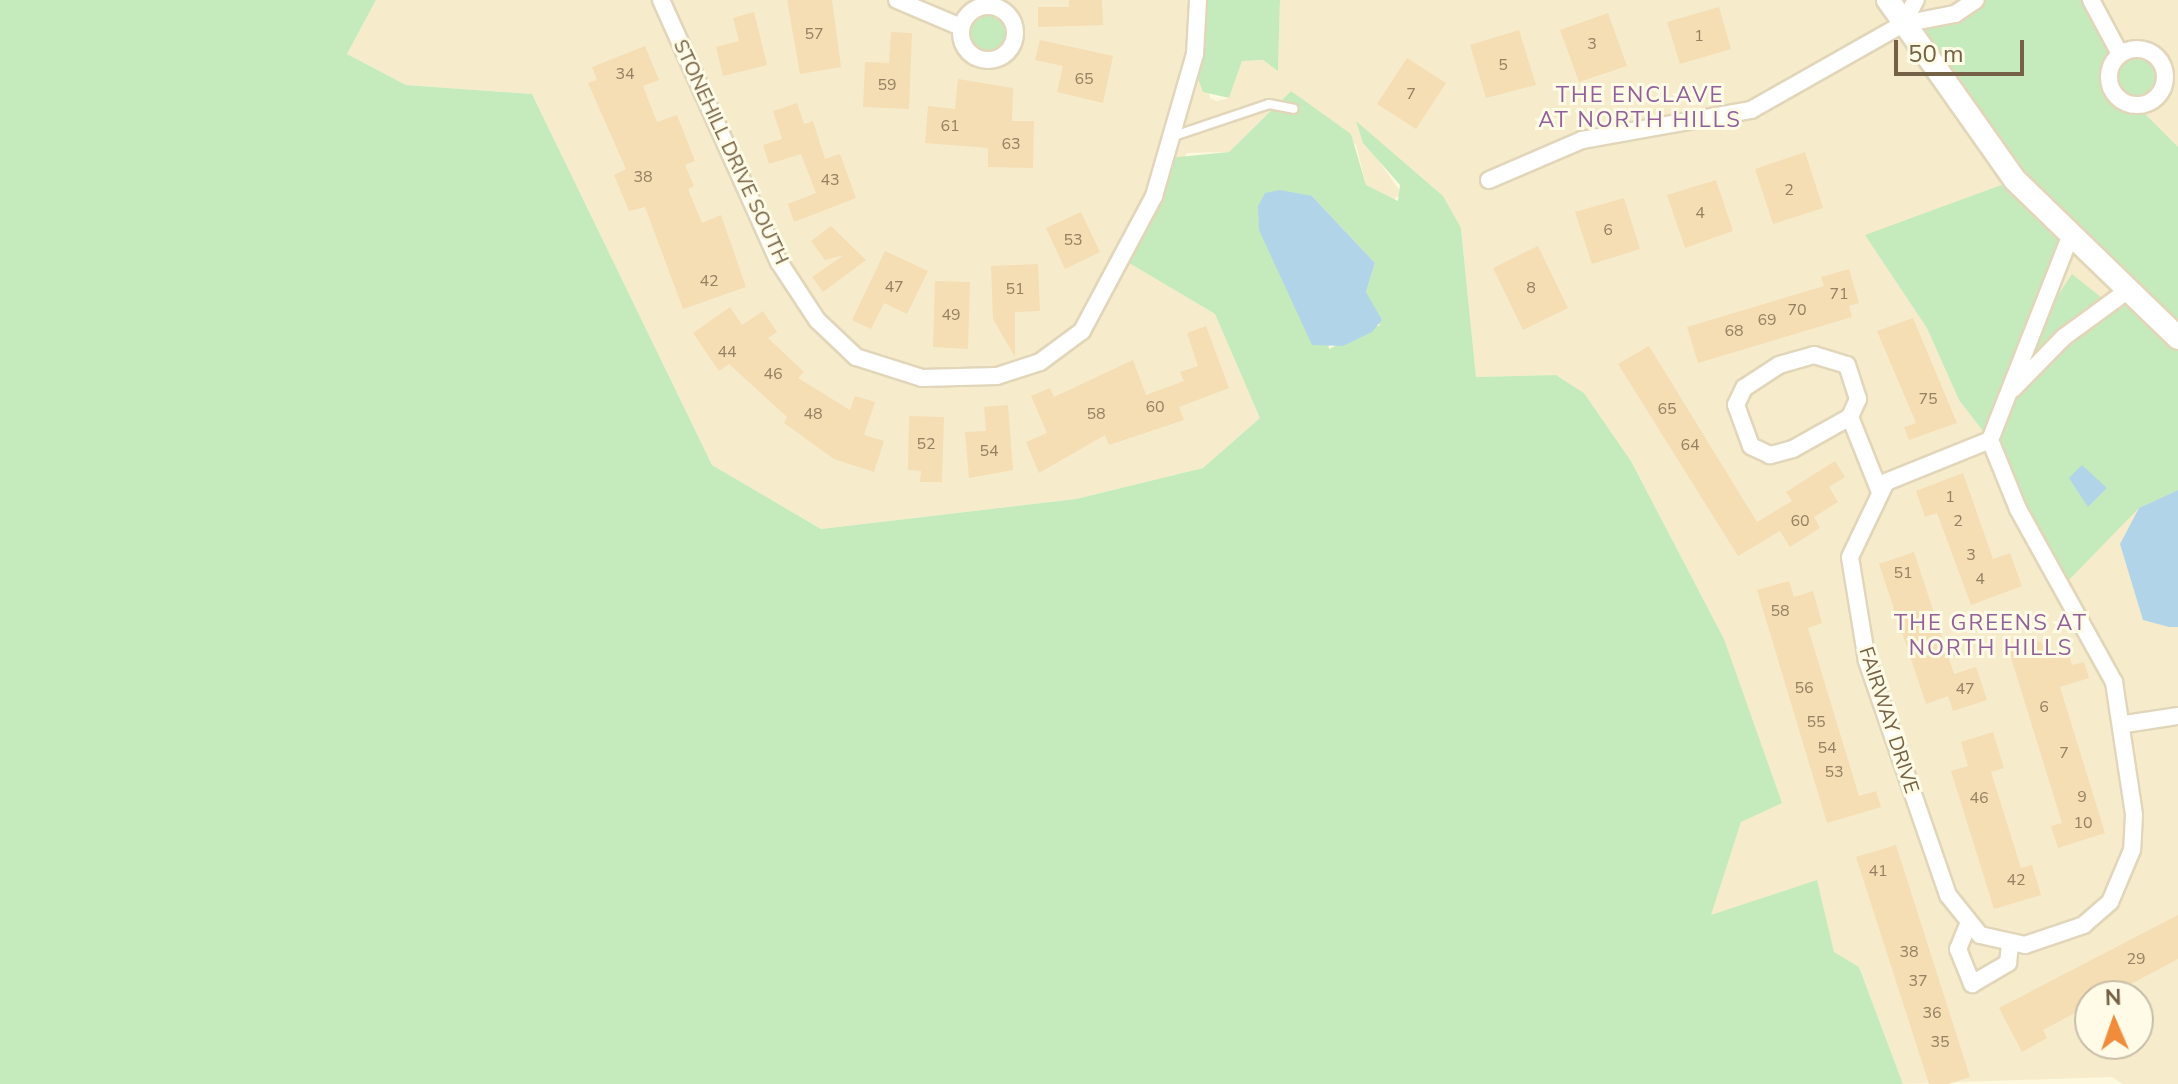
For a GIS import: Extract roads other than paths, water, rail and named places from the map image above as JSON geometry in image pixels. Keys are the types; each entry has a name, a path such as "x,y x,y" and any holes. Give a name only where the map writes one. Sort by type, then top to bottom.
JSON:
{"main road":[{"path":"1888,0 1953,102 2070,237 2178,338"}],"street":[{"path":"897,0 961,27"},
{"name":"STONEHILL DRIVE SOUTH","path":"664,1 779,262 817,320 856,357 922,378 997,376 1040,362 1082,331 1124,260 1174,136 1195,54 1198,0"},
{"path":"1903,24 1916,0"},
{"path":"1489,180 1582,140 1751,110 1903,24 1955,14 1976,0"},
{"path":"2091,0 2120,54"},
{"path":"1967,927 2010,945 2084,925 2123,881 2134,815 2125,724 2097,643 2018,509 1990,440 2070,237"},
{"path":"2009,393 2064,337 2127,291"},
{"path":"1850,417 1770,455 1751,446 1736,405 1744,388 1779,365 1833,356 1856,381 1850,417 1880,492"},
{"name":"FAIRWAY DRIVE","path":"1990,440 1941,454 1880,492 1856,534 1851,585 1867,661 1918,815 1967,927 1958,949 1972,984 2008,963 2010,945"},
{"path":"2125,724 2178,716"}],"lane":[{"path":"1174,136 1269,104 1294,109"}],"water":[{"path":"1280,190 1312,196 1375,263 1366,292 1382,320 1372,332 1343,346 1312,345 1259,230 1258,206 1265,193"},
{"path":"2082,465 2107,488 2088,507 2069,478"},
{"path":"2178,490 2178,627 2169,627 2143,620 2120,544 2139,508"}],"district":[{"name":"THE ENCLAVE AT NORTH HILLS","path":"1640,108"},
{"name":"THE GREENS AT NORTH HILLS","path":"1991,636"}]}
